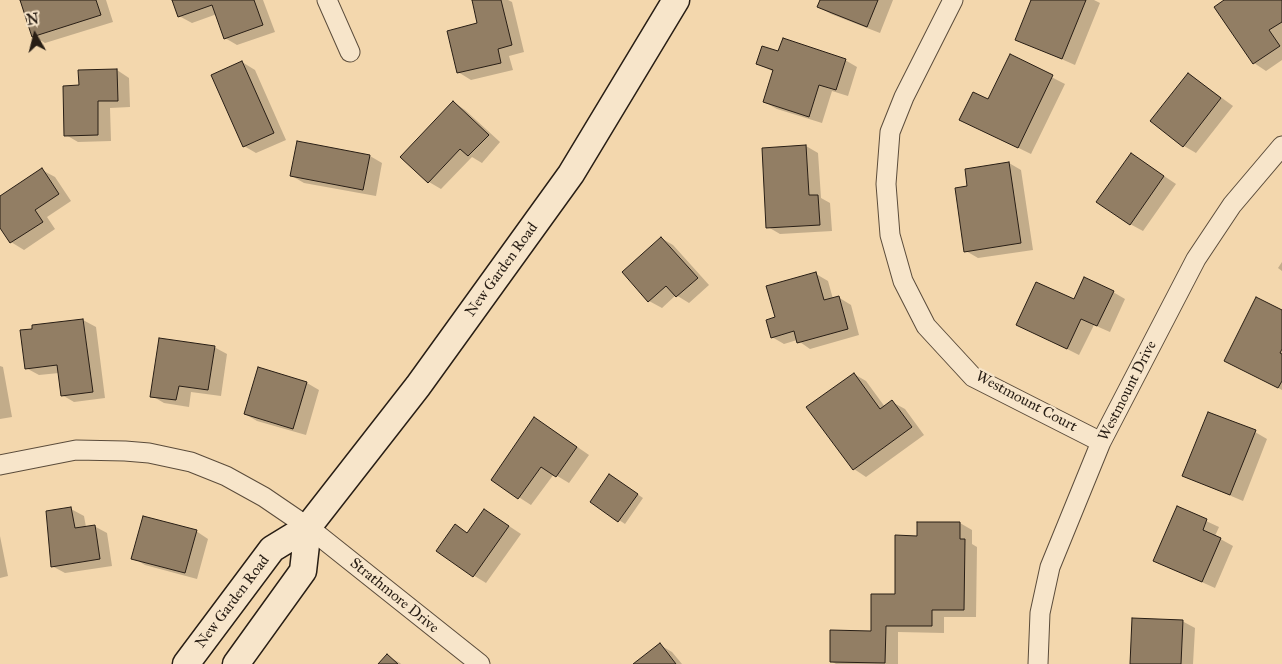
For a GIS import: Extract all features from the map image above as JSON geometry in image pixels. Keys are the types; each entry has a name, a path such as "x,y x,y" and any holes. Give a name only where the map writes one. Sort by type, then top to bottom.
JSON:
{"main road":[{"name":"New Garden Road","path":"186,664 272,550 308,527 418,386 571,174 676,0"},
{"path":"236,664 304,571 308,527"}],"street":[{"path":"327,0 350,52"},
{"name":"Westmount Court","path":"953,0 904,98 890,132 886,184 888,218 890,235 903,281 926,326 974,377 1101,442"},
{"name":"Westmount Drive","path":"1038,664 1040,613 1050,568 1101,442 1196,258 1232,205 1282,146"},
{"name":"Strathmore Drive","path":"0,465 76,450 149,453 191,462 226,476 264,497 308,527 480,664"}],"building":[{"path":"20,0 96,0 101,15 32,37"},
{"path":"172,0 254,0 263,25 224,39 212,5 178,17"},
{"path":"472,0 501,0 512,45 498,49 501,63 457,73 447,31 477,23"},
{"path":"820,0 878,0 867,27 817,7"},
{"path":"1031,0 1086,0 1062,59 1015,40"},
{"path":"1224,0 1282,0 1282,22 1269,30 1280,46 1253,64 1214,7"},
{"path":"783,38 846,59 836,90 819,85 809,117 763,102 773,70 756,64 762,46 778,51"},
{"path":"1010,54 1053,75 1018,148 959,120 973,92 988,99"},
{"path":"242,61 274,133 243,147 211,75"},
{"path":"117,69 118,101 98,101 98,135 64,136 63,86 79,85 78,70"},
{"path":"1188,73 1221,98 1183,147 1150,121"},
{"path":"453,101 489,135 468,156 460,149 428,183 400,157"},
{"path":"297,141 370,155 363,190 290,176"},
{"path":"806,145 809,195 818,195 820,225 766,228 762,148"},
{"path":"1131,153 1164,176 1130,225 1096,202"},
{"path":"1009,162 1021,243 964,252 955,188 967,186 965,169"},
{"path":"42,168 59,194 35,210 43,222 10,243 0,228 0,196"},
{"path":"661,237 698,278 676,297 666,286 648,302 622,272"},
{"path":"816,272 824,300 839,296 848,329 797,343 794,331 771,338 766,320 775,317 766,286"},
{"path":"1084,277 1114,291 1097,326 1081,319 1067,349 1016,325 1036,282 1074,299"},
{"path":"1256,297 1282,310 1282,349 1280,353 1282,354 1282,381 1278,388 1224,361"},
{"path":"83,319 93,392 61,396 57,365 25,369 20,330 32,329 32,325"},
{"path":"159,338 215,346 208,390 179,386 176,400 150,397"},
{"path":"258,367 307,382 293,429 244,414"},
{"path":"854,373 880,409 892,400 912,427 853,470 806,407"},
{"path":"1208,412 1256,430 1230,495 1182,476"},
{"path":"534,417 577,447 556,477 541,467 518,499 491,480"},
{"path":"609,474 638,494 618,522 590,502"},
{"path":"1177,506 1207,519 1203,530 1221,538 1202,582 1153,561"},
{"path":"71,507 75,528 95,525 100,559 51,567 46,511"},
{"path":"484,509 509,526 473,577 436,551 455,524 467,533"},
{"path":"143,516 197,530 185,573 131,559"},
{"path":"917,522 960,522 960,539 965,539 964,610 932,610 932,626 886,626 885,663 830,662 830,630 871,631 871,594 895,594 895,535 917,536"},
{"path":"1132,618 1183,620 1181,664 1130,664"},
{"path":"660,643 676,664 633,664"},
{"path":"387,654 398,664 378,664"}]}
